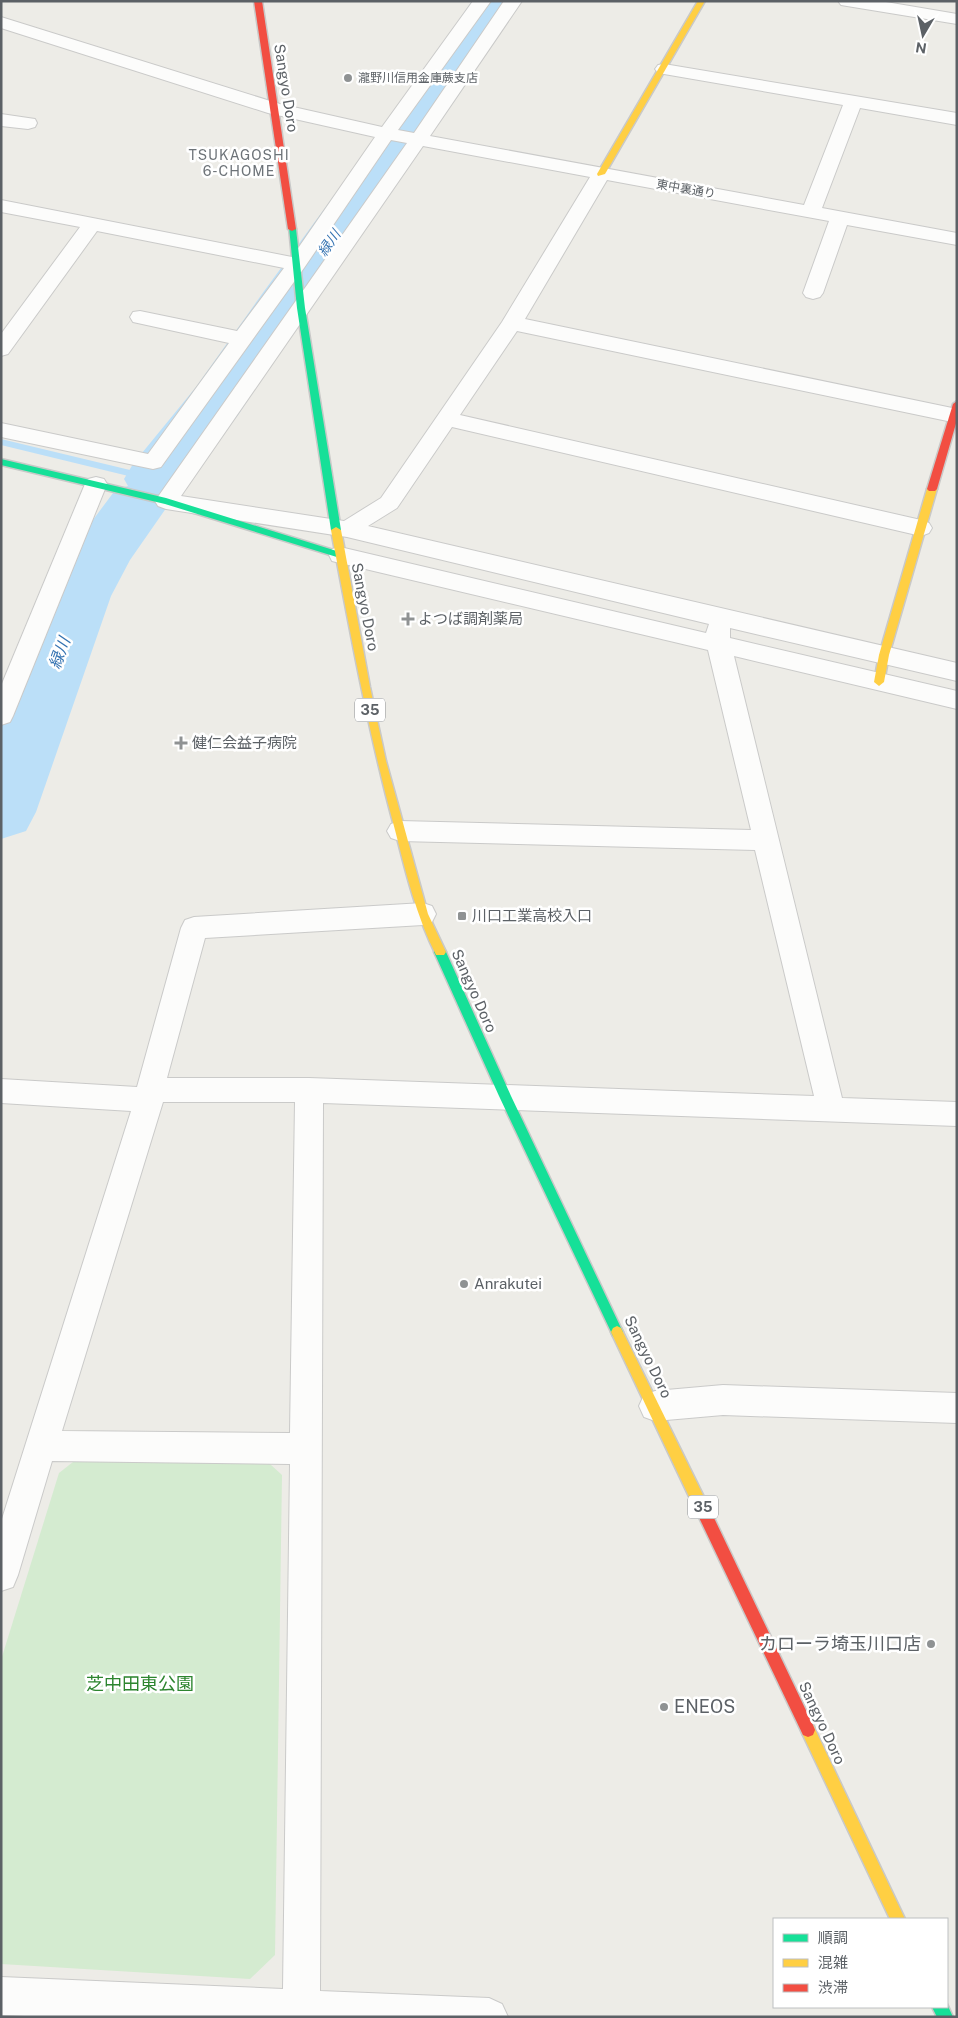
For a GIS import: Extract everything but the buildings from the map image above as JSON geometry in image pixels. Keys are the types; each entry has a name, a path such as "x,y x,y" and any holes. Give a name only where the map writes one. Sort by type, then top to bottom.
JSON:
{"main road":[{"name":"Sangyo Doro","path":"258,1 297,265 301,307 342,528 340,555 381,761 423,914 505,1096 655,1406 898,1918"},
{"path":"601,174 702,1"},
{"path":"879,682 884,655 956,412"},
{"path":"1,462 165,500 340,555"}],"street":[{"path":"1,430 153,462 297,265 482,1"},
{"path":"513,1 417,139 339,256 165,500 342,528 716,618 957,672"},
{"path":"847,1 957,19"},
{"path":"1,22 275,109 388,134"},
{"path":"664,69 957,119"},
{"path":"811,212 854,101"},
{"path":"1,120 28,123"},
{"name":"東中裏通り","path":"388,134 957,239"},
{"path":"342,528 389,502 512,323 601,174"},
{"path":"1,206 297,265"},
{"path":"813,293 840,217"},
{"path":"1,349 92,224"},
{"path":"140,317 243,339"},
{"path":"512,323 956,412"},
{"path":"446,419 921,528"},
{"path":"1,716 96,484"},
{"path":"340,555 957,700"},
{"path":"716,618 719,645 831,1109"},
{"path":"400,831 766,840"},
{"path":"1,1575 150,1095 194,928 423,914"},
{"path":"1,1091 150,1095 309,1090 957,1114"},
{"path":"302,2012 309,1090"},
{"path":"655,1406 723,1400 957,1408"},
{"path":"41,1446 307,1449"},
{"path":"1,1996 302,2012 489,2017"}],"green space":[{"name":"芝中田東公園","path":"78,1458 270,1464 282,1475 275,1955 250,1979 1,1964 1,1660 59,1473"}],"waterway":[{"name":"緑川","path":"155,479 217,401 282,306 435,93 496,1"},
{"path":"1,442 155,479 138,504"},
{"name":"緑川","path":"1,812 79,596 103,551 138,504"}],"traffic: fast":[{"path":"292,229 301,308 336,530"},
{"path":"1,462 166,501 340,555"},
{"path":"440,952 505,1096 617,1332"},
{"path":"940,2008 945,2017"}],"traffic: slow":[{"path":"601,174 702,1"},
{"path":"879,682 884,655 932,489"},
{"path":"336,530 365,687 381,761 423,914 440,952"},
{"path":"617,1332 699,1502"},
{"path":"808,1730 898,1918"}],"traffic: jam":[{"path":"258,1 292,229"},
{"path":"932,489 957,404"},
{"path":"699,1502 808,1730"}],"place":[{"name":"瀧野川信用金庫蕨支店","path":"348,78"},
{"name":"よつば調剤薬局","path":"408,619"},
{"name":"健仁会益子病院","path":"181,743"},
{"name":"川口工業高校入口","path":"462,916"},
{"name":"Anrakutei","path":"464,1284"},
{"name":"カローラ埼玉川口店","path":"931,1644"},
{"name":"ENEOS","path":"664,1707"}],"district":[{"name":"TSUKAGOSHI 6-CHOME","path":"239,164"}]}
